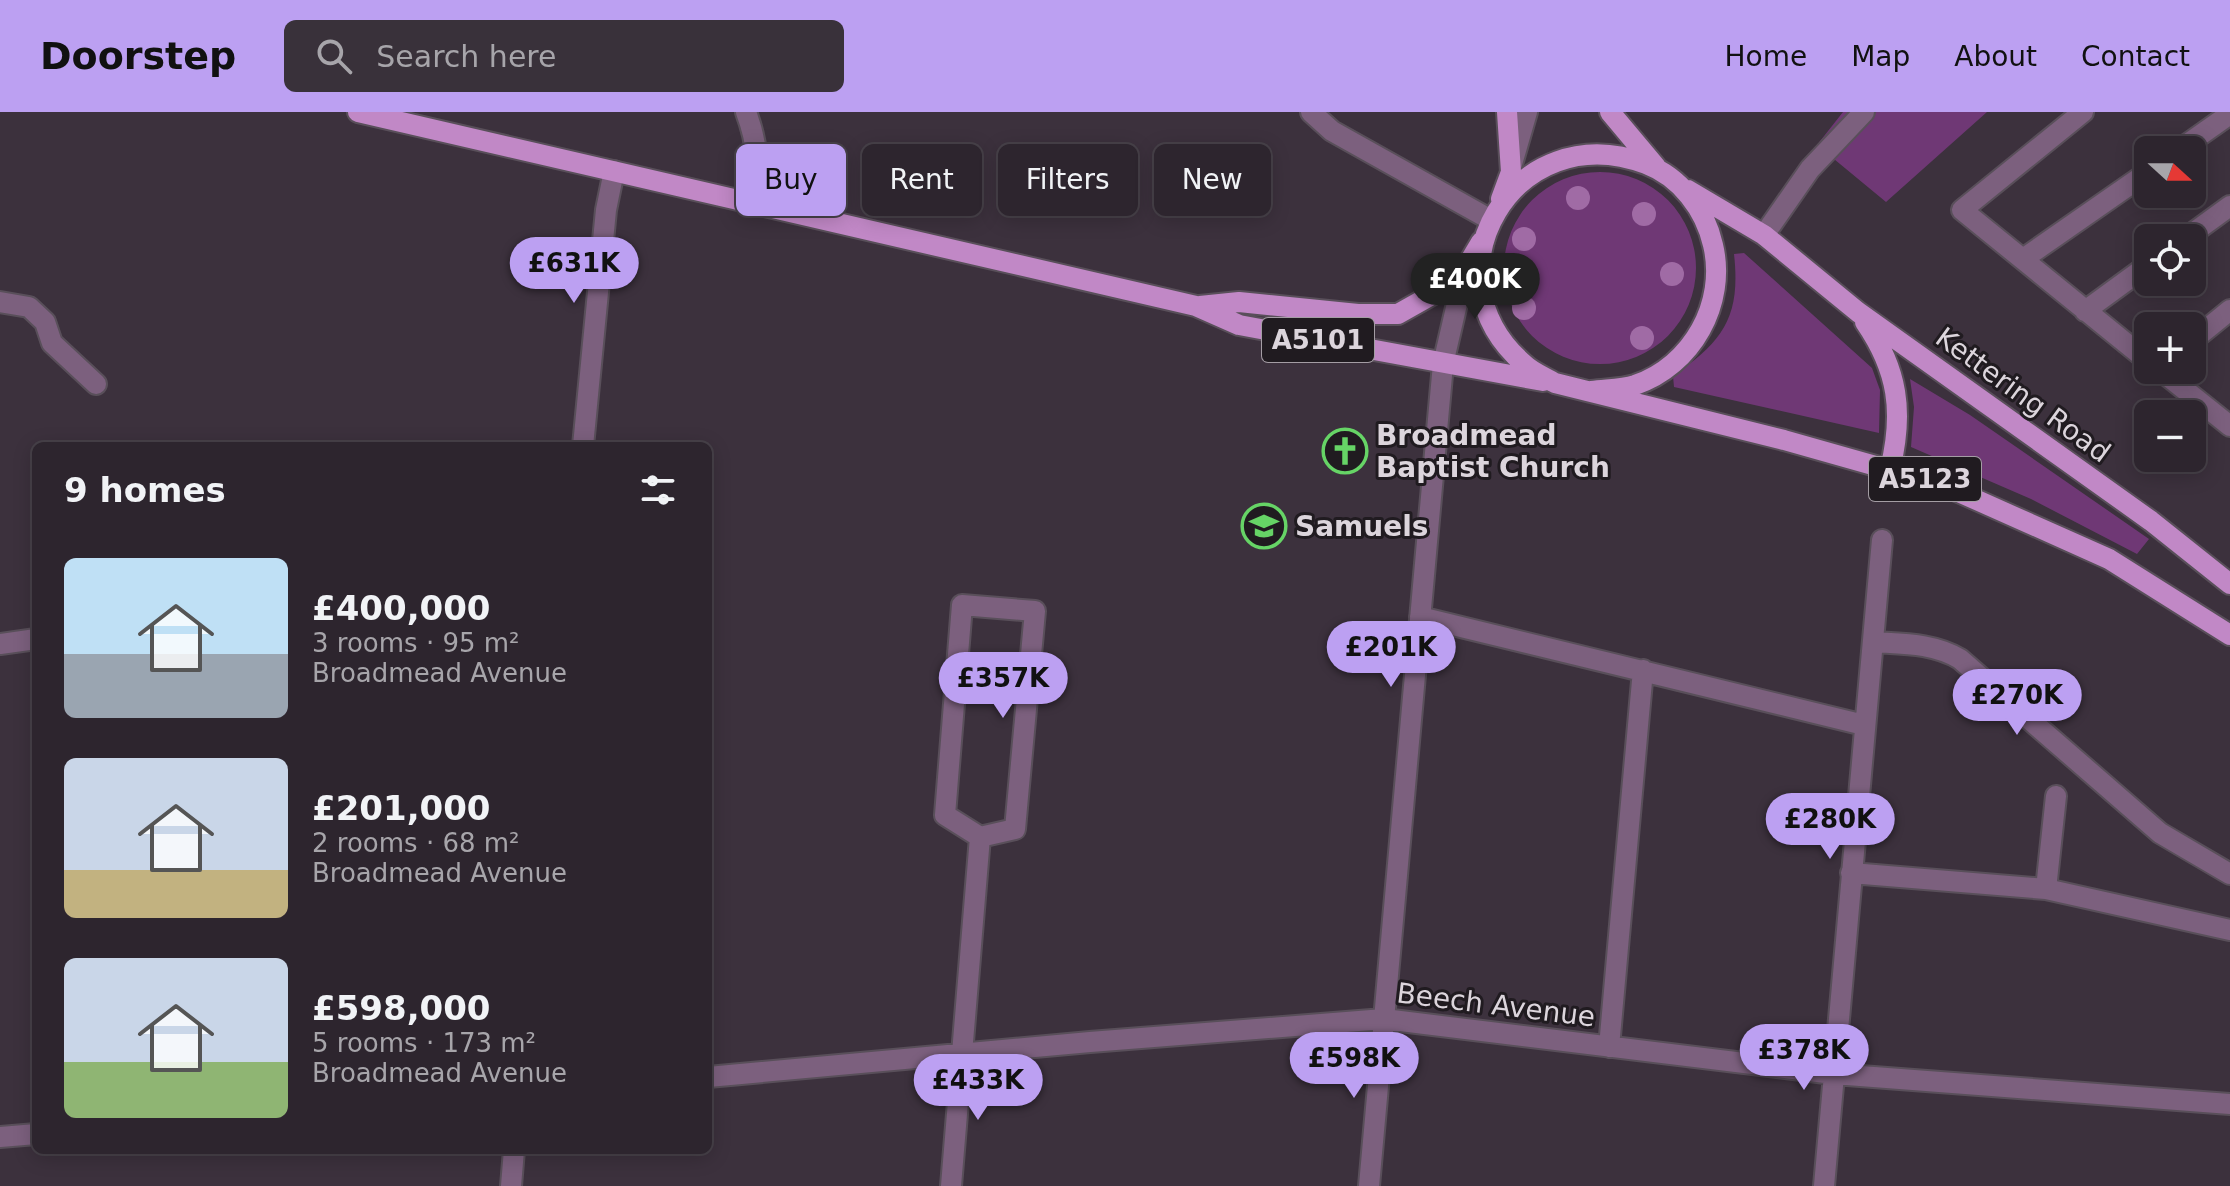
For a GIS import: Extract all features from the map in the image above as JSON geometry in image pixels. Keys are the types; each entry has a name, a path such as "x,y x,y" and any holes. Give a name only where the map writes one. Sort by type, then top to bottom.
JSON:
{"main road":[{"name":"A5101","path":"358,112 736,198"},
{"path":"1507,112 1511,172 1492,221 1479,276 1485,310 1501,340 1525,366 1555,383 1592,391 1634,385 1662,372 1691,346 1708,317 1716,282 1716,255 1710,232 1695,203 1678,183 1659,169 1616,115"},
{"path":"1492,221 1525,178 1556,160 1586,153 1622,155 1659,169"},
{"name":"Kettering Road","path":"1678,183 1764,235 1858,312 2151,521 2230,584"},
{"name":"A5101","path":"813,216 1196,306 1239,325 1555,383"},
{"name":"A5101","path":"1196,306 1239,302 1358,314 1398,314 1437,292 1465,269 1492,221"},
{"name":"Kettering Road","path":"1858,312 1877,339 1895,383 1899,434 1890,469"},
{"name":"A5123","path":"1592,391 1943,485 2109,559 2230,635"}],"street":[{"path":"746,112 756,144"},
{"path":"1311,112 1332,131 1492,221"},
{"path":"1511,172 1527,112"},
{"path":"1764,235 1810,169 1864,112"},
{"path":"2083,112 1962,210 2134,350"},
{"path":"2199,136 2230,114"},
{"path":"583,442 606,210 614,171"},
{"path":"2023,259 2134,182"},
{"path":"2205,224 2230,206"},
{"path":"1369,1186 1443,364 1465,269"},
{"path":"2085,311 2134,275"},
{"path":"0,302 29,307 45,322 52,343 96,384"},
{"path":"2206,330 2230,310"},
{"path":"2178,384 2230,426"},
{"path":"1824,1186 1882,540"},
{"path":"962,605 1035,611 1015,829 980,837 945,815 962,605"},
{"path":"1420,617 1864,725"},
{"path":"0,644 32,640"},
{"path":"1873,642 1925,646 1945,650 1960,659 2160,833 2230,874"},
{"path":"1609,1047 1643,670"},
{"path":"2046,889 2056,796"},
{"path":"951,1186 980,837"},
{"path":"1851,873 2046,889 2230,930"},
{"name":"Beech Avenue","path":"712,1077 1384,1019 1834,1074 2230,1104"},
{"path":"0,1137 32,1134"},
{"path":"511,1186 514,1154"}],"shaded area":[{"path":"1843,112 1987,112 1886,202 1817,145"},
{"path":"1600,172 1637,179 1668,200 1689,231 1696,268 1689,305 1668,336 1637,357 1600,364 1563,357 1532,336 1511,305 1504,268 1511,231 1532,200 1563,179"},
{"path":"1744,253 1872,368 1880,390 1879,433 1674,387 1673,376 1705,351 1725,326 1734,295 1734,254"},
{"path":"1910,379 1970,415 2149,539 2137,554 2031,499 1911,447 1914,407"}],"place":[{"name":"Broadmead Baptist Church","path":"1345,451"},
{"name":"Samuels","path":"1264,526"}]}
